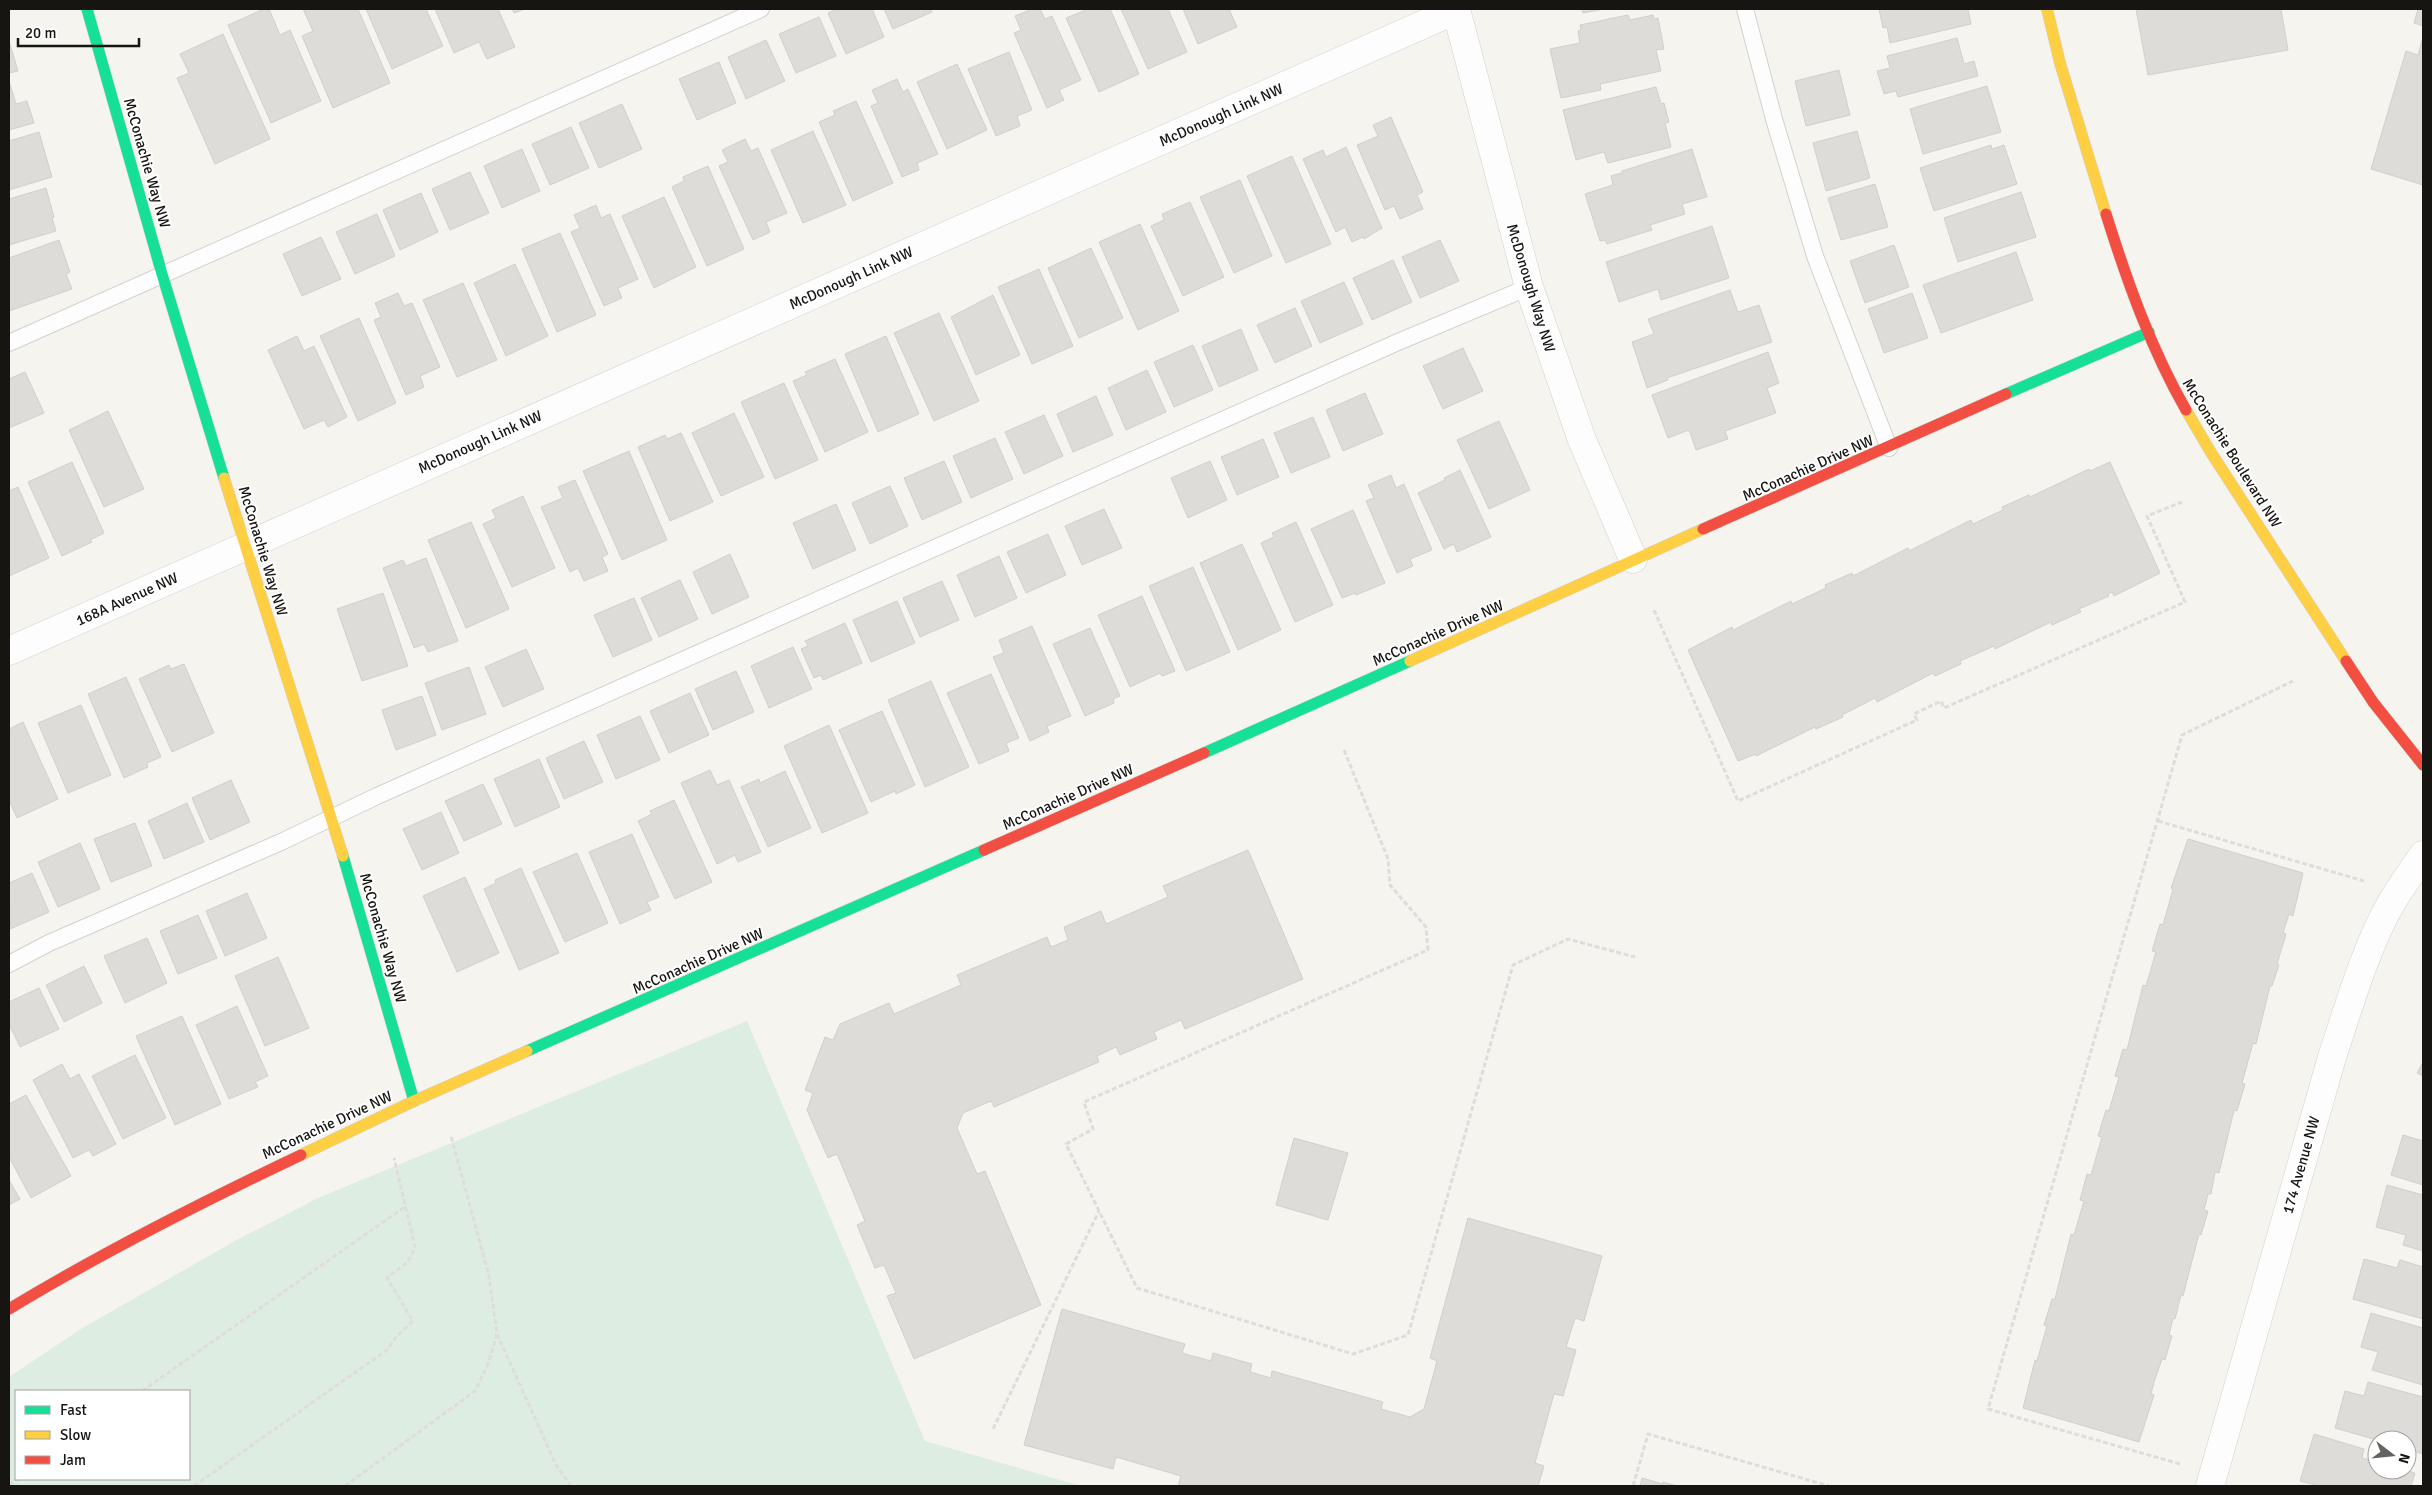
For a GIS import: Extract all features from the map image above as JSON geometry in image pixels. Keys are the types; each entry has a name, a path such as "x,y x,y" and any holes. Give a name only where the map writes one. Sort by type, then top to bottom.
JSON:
{"street":[{"name":"McConachie Way NW","path":"87,9 162,274 245,547 332,816 414,1101"},
{"name":"McConachie Boulevard NW","path":"2047,9 2060,63 2126,278 2171,384 2210,451 2373,702 2423,765"},
{"name":"McDonough Way NW","path":"1456,10 1529,287 1582,440 1633,559"},
{"name":"McDonough Link NW","path":"245,547 1456,10"},
{"name":"McConachie Drive NW","path":"9,1310 60,1278 239,1184 414,1101 1377,677 1633,559 1766,503 2149,332"},
{"name":"168A Avenue NW","path":"9,651 245,547"},
{"name":"174 Avenue NW","path":"2210,1486 2343,1024 2376,934 2392,901 2423,856"}],"lane":[{"path":"9,343 762,9"},
{"path":"1745,9 1774,119 1815,256 1889,448"},
{"path":"9,964 50,943 281,842 332,816 1398,342 1529,287"}],"path":[{"path":"1654,610 1738,801 1917,720 1914,714 1935,704 1942,702 1944,708 2185,602 2147,516 2182,502"},
{"path":"2187,1466 1988,1409 2182,735 2294,681"},
{"path":"1344,750 1388,859 1390,885 1426,927 1428,950 1084,1102 1093,1129 1066,1144 1137,1288 1353,1354 1408,1335 1513,965 1568,939 1635,957"},
{"path":"2158,821 2370,882"},
{"path":"451,1136 489,1276 497,1333 556,1465 571,1486"},
{"path":"194,1486 387,1350 396,1337 413,1321 387,1278 408,1262 415,1247 394,1158"},
{"path":"143,1390 406,1206"},
{"path":"993,1429 1099,1210"},
{"path":"345,1486 475,1391 489,1362 497,1333"},
{"path":"1633,1486 1648,1434 1829,1486"}],"shaded area":[{"path":"747,1021 925,1441 1081,1486 9,1486 9,1377 84,1327 235,1241 318,1198"}],"building":[{"path":"264,9 270,11 280,35 290,30 321,101 271,123 228,25"},
{"path":"303,9 358,9 390,83 333,108 302,36 313,31"},
{"path":"366,9 426,9 443,46 392,69"},
{"path":"435,9 498,9 515,47 487,59 479,42 454,53"},
{"path":"512,9 525,9 514,13"},
{"path":"837,9 872,9 884,37 846,54 828,13"},
{"path":"884,9 931,9 932,12 893,29"},
{"path":"1032,9 1040,9 1045,19 1052,16 1081,80 1059,90 1064,100 1047,108 1014,33 1021,30 1015,16"},
{"path":"1088,9 1110,9 1139,74 1099,92 1066,18"},
{"path":"1121,9 1168,9 1187,52 1148,69"},
{"path":"1183,9 1229,9 1237,27 1198,44"},
{"path":"1582,9 1604,9 1583,13"},
{"path":"1879,9 1968,9 1971,24 1890,43 1887,27 1883,28"},
{"path":"2136,9 2281,9 2288,50 2148,75"},
{"path":"2418,9 2423,9 2423,26 2414,23"},
{"path":"1628,15 1630,20 1653,15 1654,19 1658,18 1664,49 1656,50 1661,71 1600,84 1601,90 1561,98 1550,49 1580,43 1578,31 1581,30 1580,25"},
{"path":"819,17 836,56 796,73 779,34"},
{"path":"223,34 270,139 215,164 177,78 189,73 180,54"},
{"path":"2423,37 2423,185 2371,169 2406,51 2418,55"},
{"path":"1957,38 1964,64 1974,61 1978,76 1898,97 1896,91 1884,94 1877,71 1890,68 1887,56"},
{"path":"766,40 785,81 746,99 728,57"},
{"path":"9,41 18,71 9,73"},
{"path":"1009,52 1032,110 1017,116 1020,126 996,136 968,69"},
{"path":"719,62 736,103 697,120 679,79"},
{"path":"957,64 987,130 947,149 917,82"},
{"path":"1839,70 1850,115 1806,126 1795,81"},
{"path":"897,79 903,92 908,89 938,154 917,163 919,170 902,177 871,106 878,103 872,90"},
{"path":"10,84 16,104 27,101 34,123 9,130"},
{"path":"1987,86 2001,132 1923,154 1910,109"},
{"path":"1656,87 1661,104 1664,103 1669,122 1665,123 1671,147 1608,163 1604,152 1576,160 1563,110"},
{"path":"856,101 893,183 853,201 819,122 835,115 833,111"},
{"path":"622,104 642,149 599,168 579,123"},
{"path":"1391,117 1423,192 1417,195 1423,209 1400,219 1394,206 1385,210 1357,145 1378,136 1373,125"},
{"path":"571,127 589,168 550,185 532,144"},
{"path":"813,131 846,205 803,223 771,150"},
{"path":"1857,131 1870,178 1826,191 1813,143"},
{"path":"39,132 52,177 9,190 9,141"},
{"path":"745,139 751,151 758,148 787,213 766,222 770,232 753,240 719,166 728,162 722,150"},
{"path":"1991,145 1992,149 2004,145 2017,184 1934,211 1920,168"},
{"path":"1346,147 1382,228 1364,239 1363,237 1352,242 1345,227 1336,232 1303,159 1323,150 1326,157"},
{"path":"522,149 540,191 502,208 484,166"},
{"path":"1692,149 1707,197 1682,204 1685,214 1650,225 1652,230 1607,244 1605,240 1600,241 1585,194 1613,185 1611,176 1622,173 1622,171"},
{"path":"1292,156 1331,244 1286,263 1247,176"},
{"path":"708,166 744,249 707,266 672,187 684,181 683,177"},
{"path":"470,172 489,213 450,230 432,189"},
{"path":"1240,180 1272,256 1234,273 1200,197"},
{"path":"1875,184 1888,227 1841,240 1828,198"},
{"path":"46,188 56,231 9,245 9,199"},
{"path":"2021,192 2036,237 1958,262 1944,218"},
{"path":"421,193 438,232 400,250 383,210"},
{"path":"664,197 696,267 654,288 622,216"},
{"path":"1190,202 1224,277 1183,296 1151,226 1164,220 1162,214"},
{"path":"596,205 601,218 610,214 638,279 618,288 622,298 604,306 571,232 580,228 574,215"},
{"path":"377,214 395,256 355,274 336,232"},
{"path":"1140,224 1179,311 1138,330 1099,242"},
{"path":"1712,226 1729,278 1661,300 1658,289 1619,302 1606,262"},
{"path":"560,233 596,315 557,332 522,249"},
{"path":"321,237 341,279 302,296 283,254"},
{"path":"59,240 70,272 66,274 72,289 9,311 9,258"},
{"path":"1440,240 1459,281 1420,298 1402,257"},
{"path":"1894,245 1909,287 1865,303 1850,261"},
{"path":"1091,248 1123,318 1079,338 1048,268"},
{"path":"2016,252 2033,300 1941,333 1923,285"},
{"path":"1393,260 1412,302 1372,320 1353,278"},
{"path":"515,264 548,336 506,356 474,283"},
{"path":"1039,269 1073,346 1032,364 998,287"},
{"path":"1344,282 1363,324 1320,343 1301,301"},
{"path":"463,283 497,360 457,377 423,300"},
{"path":"1730,290 1738,312 1759,305 1772,342 1667,378 1668,380 1647,388 1632,342 1654,334 1648,319"},
{"path":"398,293 404,306 412,303 440,367 420,376 424,387 406,395 374,320 381,317 375,303"},
{"path":"1912,293 1928,338 1884,353 1868,309"},
{"path":"993,295 1020,355 976,375 951,317"},
{"path":"1295,308 1312,346 1275,363 1257,325"},
{"path":"939,313 979,401 934,421 894,333"},
{"path":"359,318 396,403 358,421 320,336"},
{"path":"1241,329 1258,370 1219,387 1202,346"},
{"path":"297,336 304,351 314,346 347,417 328,427 324,420 304,429 268,350"},
{"path":"886,336 919,414 878,432 845,354"},
{"path":"1193,345 1213,390 1174,407 1154,362"},
{"path":"1463,348 1483,391 1443,409 1423,366"},
{"path":"1768,352 1779,383 1767,388 1776,413 1725,431 1728,439 1696,450 1689,430 1668,438 1652,395"},
{"path":"835,359 868,432 825,452 793,381 807,375 805,372"},
{"path":"1147,370 1166,412 1126,430 1108,388"},
{"path":"25,372 44,413 9,428 9,379"},
{"path":"784,383 818,460 775,479 741,402"},
{"path":"1365,393 1383,434 1343,451 1326,410"},
{"path":"1096,396 1113,435 1073,452 1057,414"},
{"path":"108,411 144,489 104,507 69,430"},
{"path":"734,413 764,477 721,496 692,433"},
{"path":"1044,415 1063,456 1024,474 1005,432"},
{"path":"1313,417 1330,457 1291,473 1274,433"},
{"path":"1499,421 1530,490 1489,509 1457,440"},
{"path":"681,433 713,502 670,521 638,447 665,435 667,439"},
{"path":"995,438 1013,479 971,498 953,456"},
{"path":"1263,439 1279,477 1237,495 1221,457"},
{"path":"629,451 667,540 622,560 583,471"},
{"path":"944,461 962,502 922,520 904,478"},
{"path":"1210,461 1227,500 1188,518 1171,478"},
{"path":"72,462 104,533 90,540 92,542 62,556 28,482"},
{"path":"2110,462 2160,573 2114,596 2112,592 2108,594 2109,596 2079,609 2081,612 2052,625 2051,622 1995,649 1994,646 1960,661 1961,664 1935,676 1933,673 1877,702 1875,698 1842,715 1843,717 1816,729 1815,727 1756,756 1756,754 1738,761 1688,650 1732,627 1733,630 1791,601 1792,604 1826,588 1825,585 1852,573 1853,576 1908,548 1909,551 1971,520 1973,524 2003,510 2002,507 2029,495 2030,497 2089,469 2090,471"},
{"path":"1460,470 1491,537 1457,552 1454,544 1444,549 1418,493 1445,480 1444,478"},
{"path":"1391,475 1396,488 1404,484 1432,550 1410,559 1413,566 1397,573 1366,501 1374,498 1368,485"},
{"path":"575,480 608,554 602,557 608,571 584,581 578,568 570,572 541,507 563,498 558,487"},
{"path":"890,486 908,526 870,544 852,503"},
{"path":"18,487 49,558 9,576 9,491"},
{"path":"523,496 555,568 512,587 483,524 496,518 492,510"},
{"path":"836,504 856,550 813,569 793,523"},
{"path":"1104,509 1122,548 1082,565 1065,526"},
{"path":"1353,510 1385,583 1356,595 1355,593 1342,598 1311,529"},
{"path":"471,522 509,609 466,628 428,540"},
{"path":"1296,522 1333,605 1295,622 1261,543 1274,537 1272,533"},
{"path":"1048,534 1066,575 1026,593 1007,552"},
{"path":"1242,544 1281,630 1238,650 1200,563"},
{"path":"730,554 749,597 712,614 693,572"},
{"path":"999,556 1017,598 975,617 957,575"},
{"path":"426,558 458,641 428,652 424,644 414,648 383,568 403,560 406,566"},
{"path":"1193,567 1230,652 1186,671 1149,586"},
{"path":"680,580 698,619 659,637 641,598"},
{"path":"942,581 959,620 920,637 903,598"},
{"path":"383,593 408,666 362,681 337,609"},
{"path":"1142,596 1175,671 1162,676 1160,673 1130,687 1098,615"},
{"path":"634,598 652,640 613,657 594,615"},
{"path":"897,601 915,643 871,662 853,620"},
{"path":"845,623 862,663 823,680 821,675 814,678 801,649 808,646 805,641"},
{"path":"1032,626 1071,716 1047,726 1049,732 1030,741 993,657 1004,653 999,640"},
{"path":"1090,628 1120,696 1113,699 1114,703 1085,716 1053,644"},
{"path":"793,647 812,689 769,708 751,666"},
{"path":"526,649 544,689 503,707 485,667"},
{"path":"184,664 214,733 172,752 139,679 169,665 171,669"},
{"path":"469,667 486,714 442,730 425,683"},
{"path":"736,671 754,712 713,730 695,689"},
{"path":"991,674 1019,738 1006,743 1009,751 979,764 947,693"},
{"path":"126,677 161,757 147,763 148,767 124,778 88,694"},
{"path":"931,681 969,767 925,787 888,700"},
{"path":"690,693 709,735 669,753 650,711"},
{"path":"422,696 436,735 396,750 382,710"},
{"path":"81,705 111,775 68,793 38,723"},
{"path":"882,711 915,785 896,794 895,791 871,802 839,730"},
{"path":"640,716 660,760 616,779 597,735"},
{"path":"23,722 58,799 17,818 9,800 9,729"},
{"path":"829,725 868,813 822,833 784,746"},
{"path":"584,741 603,782 564,799 546,758"},
{"path":"539,759 560,807 515,827 494,779"},
{"path":"710,770 717,785 729,780 761,852 738,862 735,855 717,864 681,783"},
{"path":"785,771 811,828 768,847 741,787 759,779 760,783"},
{"path":"231,780 250,822 210,840 192,798"},
{"path":"483,784 502,824 464,841 445,801"},
{"path":"674,800 712,882 675,899 638,821 652,814 650,811"},
{"path":"187,803 204,842 164,859 148,821"},
{"path":"441,812 459,853 422,870 403,829"},
{"path":"135,823 152,866 111,882 94,839"},
{"path":"632,834 659,897 647,902 651,910 620,924 589,852"},
{"path":"2188,839 2303,873 2293,916 2289,914 2283,933 2286,934 2277,964 2279,965 2272,986 2270,986 2256,1044 2253,1043 2242,1083 2245,1084 2237,1111 2234,1110 2219,1173 2215,1172 2211,1194 2208,1194 2204,1210 2208,1211 2201,1235 2199,1234 2183,1296 2181,1295 2175,1319 2173,1318 2169,1335 2172,1336 2165,1360 2162,1359 2154,1382 2151,1394 2154,1395 2139,1442 2023,1408 2035,1360 2037,1361 2047,1326 2044,1325 2052,1299 2055,1299 2071,1234 2074,1235 2084,1201 2080,1200 2087,1174 2091,1175 2102,1137 2098,1136 2106,1110 2109,1111 2119,1077 2115,1076 2123,1049 2127,1050 2143,985 2146,986 2156,952 2152,951 2160,924 2163,925 2173,889 2171,888"},
{"path":"80,843 100,889 58,907 38,862"},
{"path":"1248,850 1303,979 1185,1029 1181,1020 1154,1032 1157,1039 1120,1055 1116,1047 1097,1056 1099,1062 994,1107 991,1101 963,1113 957,1128 977,1174 985,1171 1041,1305 914,1359 887,1296 896,1293 884,1265 875,1268 857,1225 865,1221 837,1154 828,1158 807,1110 813,1093 805,1090 825,1037 833,1040 840,1024 889,1003 894,1014 961,985 957,975 1047,937 1051,947 1068,940 1064,927 1101,911 1106,924 1168,897 1163,886"},
{"path":"577,853 608,923 565,942 533,872"},
{"path":"521,868 559,953 519,970 484,889 496,883 495,880"},
{"path":"32,873 49,912 10,929 9,883"},
{"path":"465,877 499,953 457,972 423,896"},
{"path":"247,893 267,938 225,956 206,911"},
{"path":"198,915 217,958 178,974 160,931"},
{"path":"147,938 167,983 125,1003 104,956"},
{"path":"278,957 309,1028 265,1046 235,976"},
{"path":"84,966 102,1003 64,1022 46,985"},
{"path":"39,988 59,1029 20,1047 9,1024 9,1002"},
{"path":"237,1006 268,1076 255,1082 258,1087 229,1099 196,1025"},
{"path":"182,1016 221,1104 175,1125 136,1036"},
{"path":"135,1055 166,1118 123,1139 92,1076"},
{"path":"2423,1062 2423,1076 2417,1073"},
{"path":"62,1064 70,1079 79,1074 116,1144 93,1156 89,1150 73,1158 33,1080"},
{"path":"26,1095 71,1176 31,1198 9,1157 9,1104"},
{"path":"2403,1135 2423,1141 2423,1185 2391,1175"},
{"path":"1294,1138 1348,1153 1328,1220 1276,1205"},
{"path":"9,1180 20,1199 9,1205"},
{"path":"2387,1185 2423,1195 2423,1251 2403,1245 2406,1235 2376,1227"},
{"path":"1468,1218 1602,1256 1584,1321 1575,1318 1566,1347 1576,1350 1563,1396 1554,1394 1535,1463 1544,1466 1538,1486 1178,1486 1181,1476 1116,1457 1113,1469 1024,1445 1062,1309 1185,1344 1182,1353 1211,1361 1213,1353 1252,1364 1250,1372 1271,1378 1272,1371 1383,1402 1381,1409 1410,1417 1424,1409 1437,1361 1430,1358"},
{"path":"2364,1259 2397,1268 2400,1260 2423,1267 2423,1319 2353,1299"},
{"path":"2371,1313 2423,1328 2423,1385 2372,1370 2378,1352 2361,1347"},
{"path":"2368,1382 2423,1397 2423,1454 2417,1452 2417,1430 2367,1430 2367,1437 2335,1428 2345,1391 2364,1396"},
{"path":"2314,1434 2364,1449 2362,1458 2367,1459 2367,1480 2413,1480 2411,1486 2319,1486 2300,1481"},
{"path":"1642,1478 1663,1484 1663,1482 1677,1486 1640,1486"}],"traffic: fast":[{"path":"87,9 162,274 224,478"},
{"path":"2006,394 2149,332"},
{"path":"1204,753 1410,661"},
{"path":"527,1051 984,850"},
{"path":"343,856 414,1101"}],"traffic: slow":[{"path":"2047,9 2060,63 2106,214"},
{"path":"2186,410 2210,451 2346,661"},
{"path":"224,478 343,856"},
{"path":"1410,661 1703,529"},
{"path":"301,1155 414,1101 527,1051"}],"traffic: jam":[{"path":"2106,214 2122,264 2151,339 2186,410"},
{"path":"1703,529 2006,394"},
{"path":"2346,661 2373,702 2423,765"},
{"path":"984,850 1204,753"},
{"path":"9,1309 153,1228 301,1155"}]}
